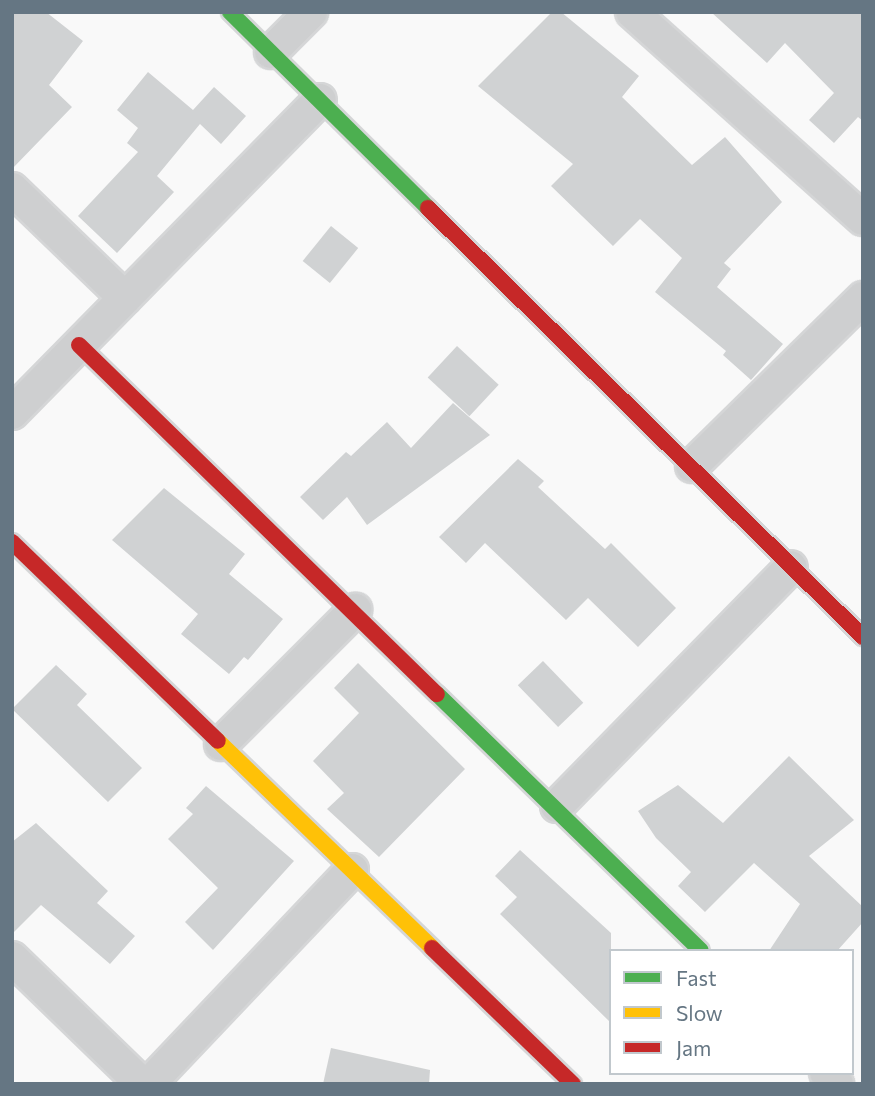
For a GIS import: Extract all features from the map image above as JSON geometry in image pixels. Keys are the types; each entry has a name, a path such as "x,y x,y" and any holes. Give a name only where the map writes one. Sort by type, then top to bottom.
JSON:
{"street":[{"path":"230,12 863,636"},
{"path":"271,52 311,12"},
{"path":"632,12 863,219"},
{"path":"12,413 320,100"},
{"path":"12,189 125,298"},
{"path":"692,466 863,298"},
{"path":"79,345 557,806 699,949"},
{"path":"12,542 573,1084"},
{"path":"557,806 791,567"},
{"path":"221,744 355,610"},
{"path":"149,1084 352,870"},
{"path":"12,958 142,1084"}],"building":[{"path":"12,12 46,12 83,41 49,85 72,107 12,169"},
{"path":"552,12 561,12 639,76 622,97 692,165 725,137 782,202 724,263 731,269 717,287 783,344 751,380 723,355 726,351 655,292 682,258 640,219 613,246 551,186 573,164 478,86"},
{"path":"711,12 863,12 863,121 858,117 834,143 809,120 834,93 785,43 767,63"},
{"path":"148,72 193,110 214,87 246,116 221,144 200,124 157,176 174,192 117,253 78,216 138,152 127,143 138,128 117,110"},
{"path":"331,226 358,248 330,283 303,261"},
{"path":"457,346 499,385 469,416 428,377"},
{"path":"453,403 490,435 367,525 347,497 323,520 300,497 346,452 351,456 387,422 411,448"},
{"path":"518,459 544,481 538,487 605,549 611,543 676,608 638,647 588,598 566,620 485,543 466,563 439,537"},
{"path":"164,488 245,554 229,574 283,619 248,660 244,657 229,674 181,634 198,614 112,540"},
{"path":"543,661 583,703 558,727 518,685"},
{"path":"358,663 465,769 379,857 327,809 344,793 313,761 359,713 334,688"},
{"path":"56,665 87,694 77,705 142,768 108,802 12,709"},
{"path":"789,756 854,820 809,856 863,907 863,922 839,949 770,949 800,904 754,863 705,912 678,886 691,872 656,838 638,811 678,785 723,823"},
{"path":"206,786 294,861 213,950 185,922 218,888 168,839 193,814 186,808"},
{"path":"36,823 108,891 97,903 135,936 110,964 41,905 12,934 12,842"},
{"path":"520,850 611,933 609,1021 500,914 517,897 495,876"},
{"path":"331,1048 430,1070 429,1084 323,1084"}],"traffic: fast":[{"path":"230,12 428,208"},
{"path":"437,694 699,949"}],"traffic: slow":[{"path":"218,741 432,948"}],"traffic: jam":[{"path":"428,208 863,637"},
{"path":"79,345 437,694"},
{"path":"12,542 218,741"},
{"path":"432,948 573,1084"}]}
